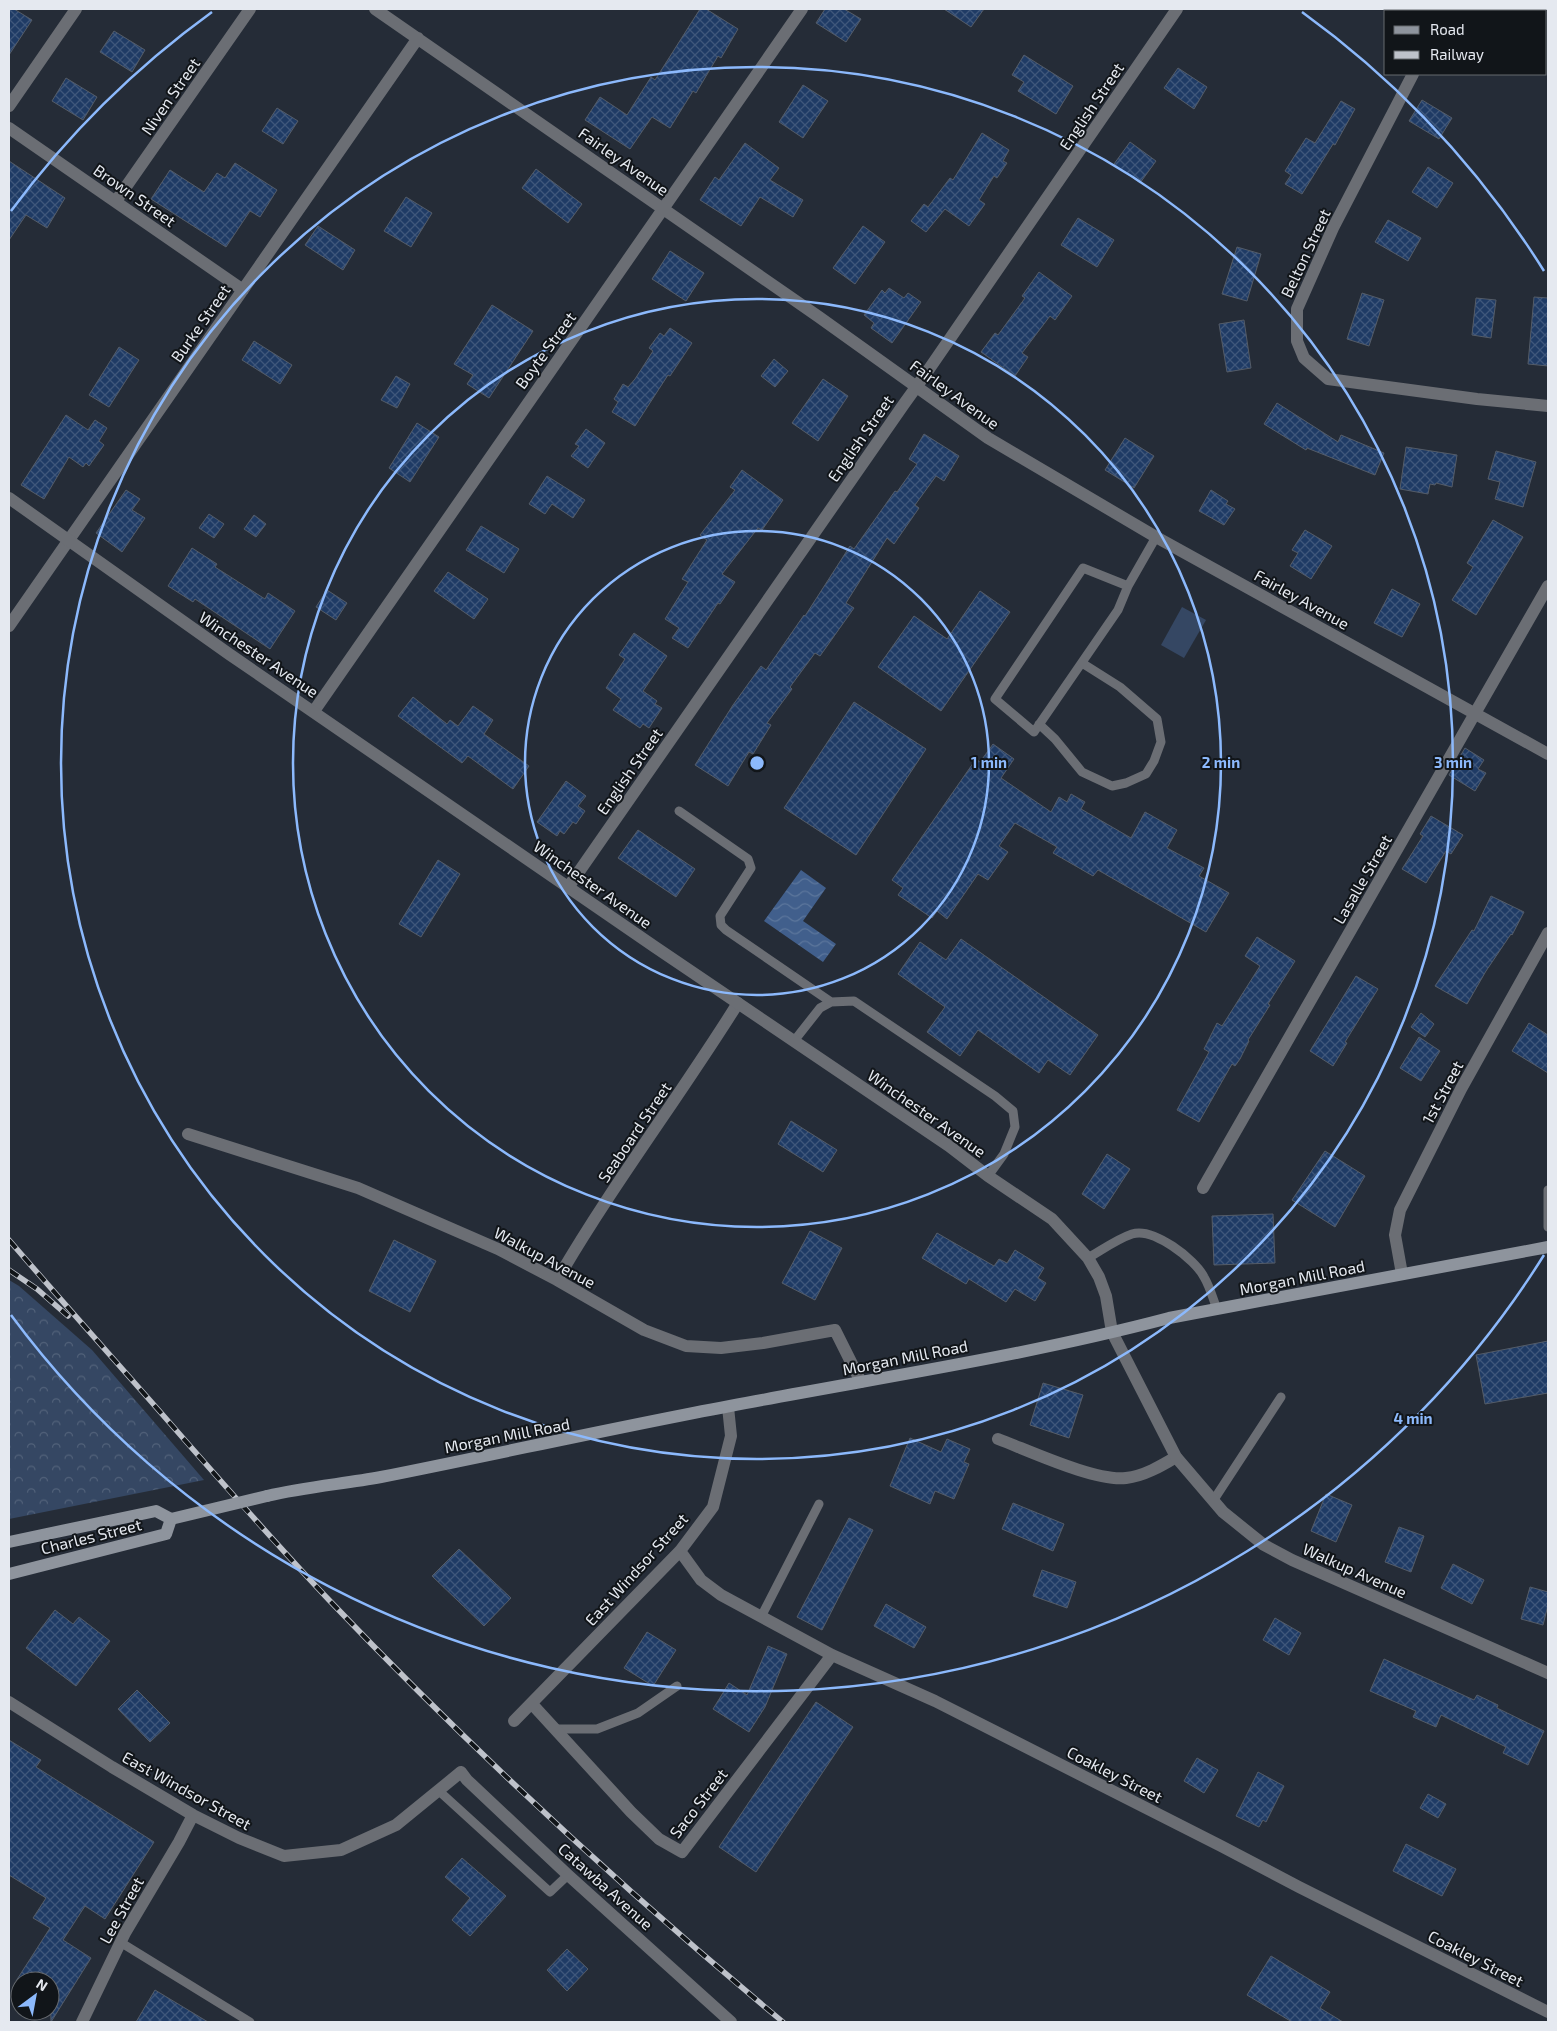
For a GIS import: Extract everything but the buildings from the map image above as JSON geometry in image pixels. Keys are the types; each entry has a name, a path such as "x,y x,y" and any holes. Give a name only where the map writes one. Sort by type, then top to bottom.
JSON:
{"main road":[{"name":"Morgan Mill Road","path":"267,1496 303,1488 376,1478 728,1407 947,1366 1217,1309 1548,1246"},
{"name":"Charles Street","path":"14,1541 156,1511 171,1519 267,1496"},
{"name":"Charles Street","path":"9,1574 166,1534 171,1519"},
{"path":"9,1551 14,1541"}],"street":[{"path":"9,106 76,9"},
{"name":"Niven Street","path":"116,201 250,9"},
{"name":"Fairley Avenue","path":"375,9 663,208 988,438 1156,537 1548,754"},
{"name":"Boyte Street","path":"314,711 802,9"},
{"name":"English Street","path":"569,886 1177,9"},
{"name":"Burke Street","path":"9,626 418,38"},
{"name":"Belton Street","path":"1412,75 1333,228 1297,309 1297,341 1304,358 1328,379 1477,400 1548,406"},
{"name":"Brown Street","path":"9,128 243,290"},
{"name":"Winchester Avenue","path":"9,498 229,654 949,1146 988,1176 1052,1219 1088,1258 1099,1277 1106,1296 1112,1332"},
{"name":"Lasalle Street","path":"1203,1188 1548,586"},
{"name":"1st Street","path":"1402,1274 1395,1235 1400,1210 1461,1089 1548,933"},
{"name":"Seaboard Street","path":"557,1280 584,1234 697,1068 738,1003"},
{"name":"Walkup Avenue","path":"188,1134 358,1188 498,1249 557,1280 644,1330 686,1346 721,1348 763,1343 835,1330 861,1382"},
{"name":"Walkup Avenue","path":"1112,1332 1176,1457 1223,1512 1264,1545 1292,1560 1548,1673"},
{"name":"East Windsor Street","path":"514,1721 680,1551 713,1507 731,1436 728,1407"},
{"path":"998,1440 1098,1477 1126,1478 1154,1470 1176,1457"},
{"name":"Coakley Street","path":"680,1551 702,1580 721,1595 832,1655 935,1701 1307,1892 1548,2012"},
{"name":"Saco Street","path":"532,1704 631,1812 659,1839 682,1852 832,1655"},
{"name":"East Windsor Street","path":"9,1702 193,1815 238,1838 284,1856 341,1850 396,1825 461,1772"},
{"name":"Catawba Avenue","path":"461,1772 467,1780 568,1875 729,2022"},
{"name":"Lee Street","path":"82,2022 120,1942 193,1815"}],"lane":[{"path":"1128,586 1083,568 994,699 1034,732 1118,610 1128,586 1156,537"},
{"path":"1039,724 1055,739 1082,772 1112,786 1126,783 1146,774 1154,761 1161,742 1157,719 1120,687 1082,663"},
{"path":"679,811 748,860 751,868 720,916 721,925 831,1002"},
{"path":"794,1041 820,1008 831,1002 854,1001 995,1096 1013,1111 1015,1127 1004,1154 988,1176"},
{"path":"1548,1190 1548,1227"},
{"path":"1088,1258 1134,1233 1154,1236 1185,1256 1204,1276 1217,1309"},
{"path":"1213,1501 1281,1397"},
{"path":"761,1617 819,1504"},
{"path":"555,1729 597,1729 638,1713 677,1686"},
{"path":"439,1791 550,1892 568,1875"},
{"path":"120,1942 250,2022"}],"green space":[{"path":"1182,607 1206,620 1184,658 1161,645"},
{"path":"9,1280 19,1286 92,1350 204,1480 9,1519"}],"water":[{"path":"801,870 826,888 803,921 836,944 823,962 764,921"}],"railway":[{"path":"9,1240 224,1485 383,1656 550,1818 665,1921 783,2022"},
{"path":"9,1270 37,1289 68,1316"}]}
